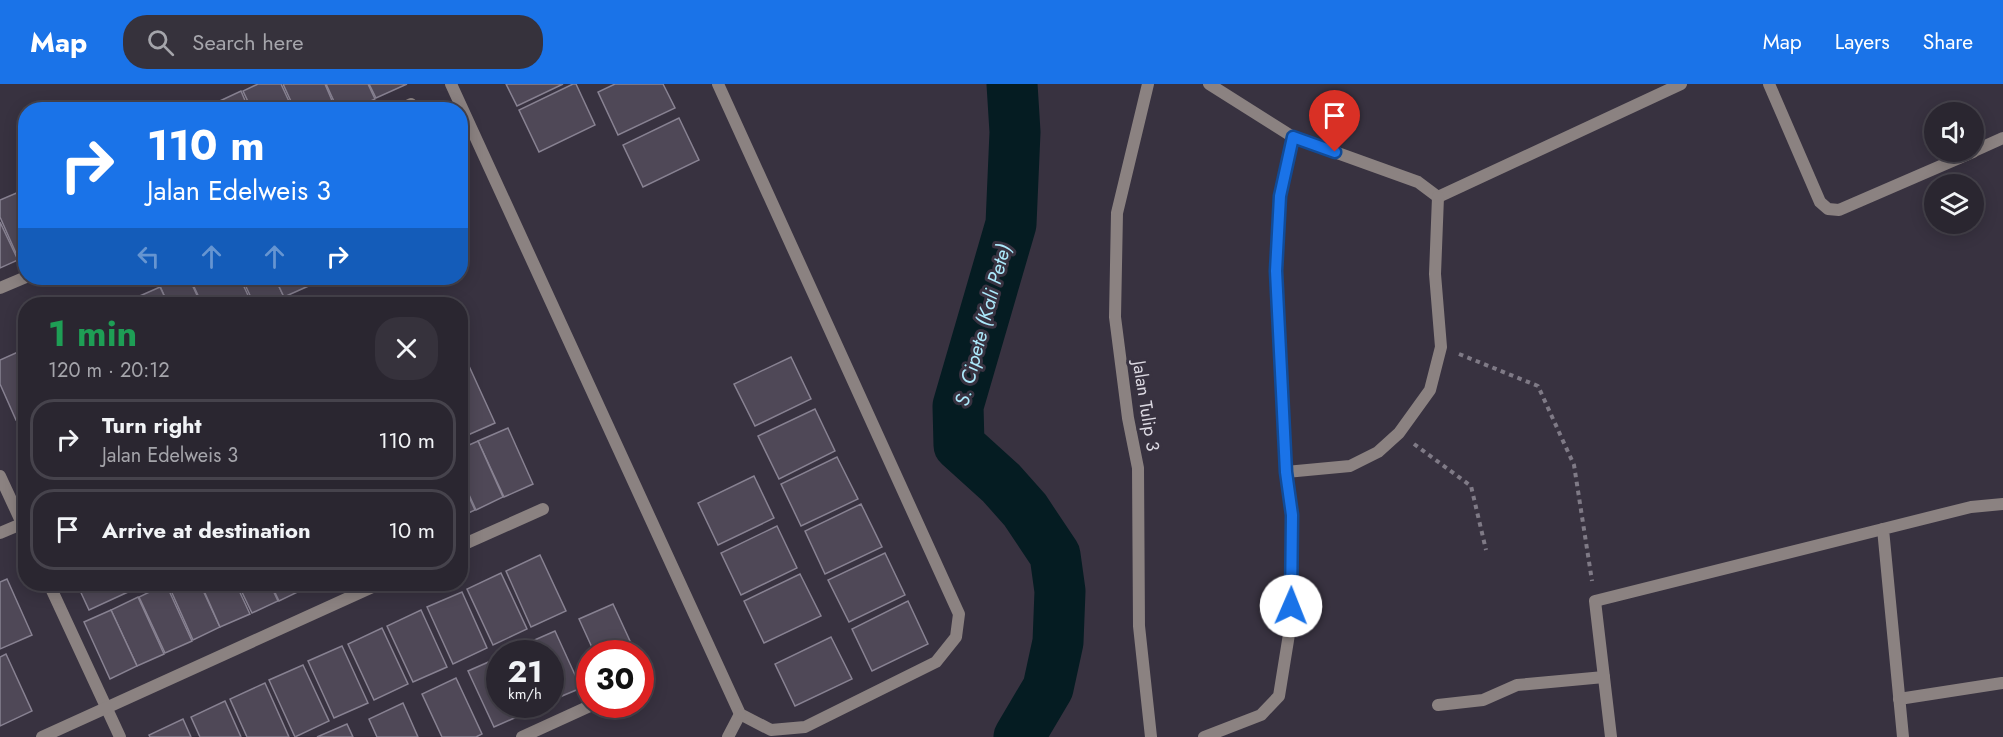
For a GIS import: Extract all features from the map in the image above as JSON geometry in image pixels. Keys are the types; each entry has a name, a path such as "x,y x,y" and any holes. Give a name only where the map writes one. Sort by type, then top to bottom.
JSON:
{"street":[{"path":"451,84 459,102"},
{"path":"468,121 740,714 771,730 805,727 936,662 956,637 959,614 718,84"},
{"name":"Jalan Tulip 3","path":"1148,84 1117,213 1114,317 1128,418 1138,468 1139,626 1152,737"},
{"path":"1209,84 1293,137 1418,182 1438,197"},
{"path":"1438,197 1681,84"},
{"path":"1769,84 1820,202 1828,210 1839,210 1948,162"},
{"path":"1204,737 1261,715 1279,696 1290,628 1292,515 1286,472 1276,271 1280,196 1293,137"},
{"path":"1984,146 2003,138"},
{"path":"1286,472 1350,466 1378,452 1399,433 1430,390 1441,347 1435,274 1438,197"},
{"path":"0,288 18,280"},
{"path":"0,476 18,514"},
{"path":"1611,737 1595,601 1971,507 2003,504"},
{"path":"468,542 543,509"},
{"path":"0,533 18,528"},
{"path":"1883,529 1903,737"},
{"path":"52,591 120,737"},
{"path":"42,737 364,591"},
{"path":"1438,705 1483,700 1517,685 1604,677"},
{"path":"1899,699 2002,683"},
{"path":"522,737 576,712"},
{"path":"728,737 740,714"}],"path":[{"path":"1441,347 1538,386 1574,465 1595,601"},
{"path":"1399,433 1471,486 1486,550"}],"building":[{"path":"258,84 281,84 289,102 248,102 243,91"},
{"path":"283,84 325,84 333,102 291,102"},
{"path":"326,84 368,84 375,99 369,102 334,102"},
{"path":"369,84 407,84 376,98"},
{"path":"506,84 563,84 517,106"},
{"path":"576,84 595,125 539,152 519,110"},
{"path":"615,84 663,84 675,108 618,135 598,92"},
{"path":"241,91 246,102 218,102"},
{"path":"679,118 699,160 643,187 623,145"},
{"path":"18,192 18,258 0,217 0,200"},
{"path":"0,222 18,260 0,268"},
{"path":"192,285 198,297 165,297 160,286"},
{"path":"193,285 243,285 249,297 199,297"},
{"path":"245,285 278,285 284,297 251,297"},
{"path":"278,285 311,285 284,297"},
{"path":"160,287 165,297 138,297"},
{"path":"18,352 18,419 16,420 0,384 0,360"},
{"path":"791,357 811,399 755,426 734,384"},
{"path":"468,367 495,423 468,435"},
{"path":"815,409 835,451 779,479 758,436"},
{"path":"508,428 533,484 504,497 478,441"},
{"path":"478,441 503,497 476,510 468,492 468,445"},
{"path":"837,457 858,499 801,526 781,484"},
{"path":"754,476 774,518 718,545 698,503"},
{"path":"468,495 475,510 468,513"},
{"path":"861,504 882,547 825,574 805,531"},
{"path":"777,526 797,568 741,595 721,553"},
{"path":"885,553 905,595 849,622 828,580"},
{"path":"540,555 566,611 531,627 506,571"},
{"path":"501,573 527,629 504,640 491,640 468,589"},
{"path":"800,574 821,616 764,643 744,601"},
{"path":"7,579 32,635 0,649 0,582"},
{"path":"80,591 128,591 128,592 89,610"},
{"path":"151,591 169,591 192,641 165,653 139,597"},
{"path":"171,591 203,591 220,627 193,640"},
{"path":"204,591 239,591 250,614 220,627"},
{"path":"241,591 273,591 278,601 252,613"},
{"path":"274,591 300,591 279,601"},
{"path":"462,592 486,648 453,664 427,607"},
{"path":"138,597 164,654 137,666 111,610"},
{"path":"908,601 928,644 872,671 852,629"},
{"path":"613,604 630,640 589,640 579,619"},
{"path":"111,610 137,666 110,679 84,622"},
{"path":"421,610 447,667 413,682 387,626"},
{"path":"382,628 408,684 374,700 348,644"},
{"path":"555,631 559,640 535,640"},
{"path":"831,637 852,679 795,706 775,664"},
{"path":"342,646 368,703 334,718 308,661"},
{"path":"564,651 576,677 576,690 564,695"},
{"path":"6,654 32,711 0,726 0,657"},
{"path":"486,663 486,710 468,671"},
{"path":"303,665 329,721 295,737 269,680"},
{"path":"456,678 482,734 476,737 442,737 422,694"},
{"path":"265,683 289,737 247,737 230,699"},
{"path":"225,701 241,737 200,737 191,717"},
{"path":"403,703 418,737 377,737 369,719"},
{"path":"490,718 514,718 494,727"},
{"path":"183,719 191,737 150,737 149,735"},
{"path":"347,724 353,737 317,737"}],"waterway":[{"name":"S. Cipete (Kali Pete)","path":"1012,84 1015,132 1011,224 958,406 959,445 1001,483 1025,510 1055,555 1060,591 1058,642 1048,688 1019,737"}],"route":[{"path":"1291,606 1292,515 1286,472 1276,271 1280,196 1293,137 1335,152"}]}
